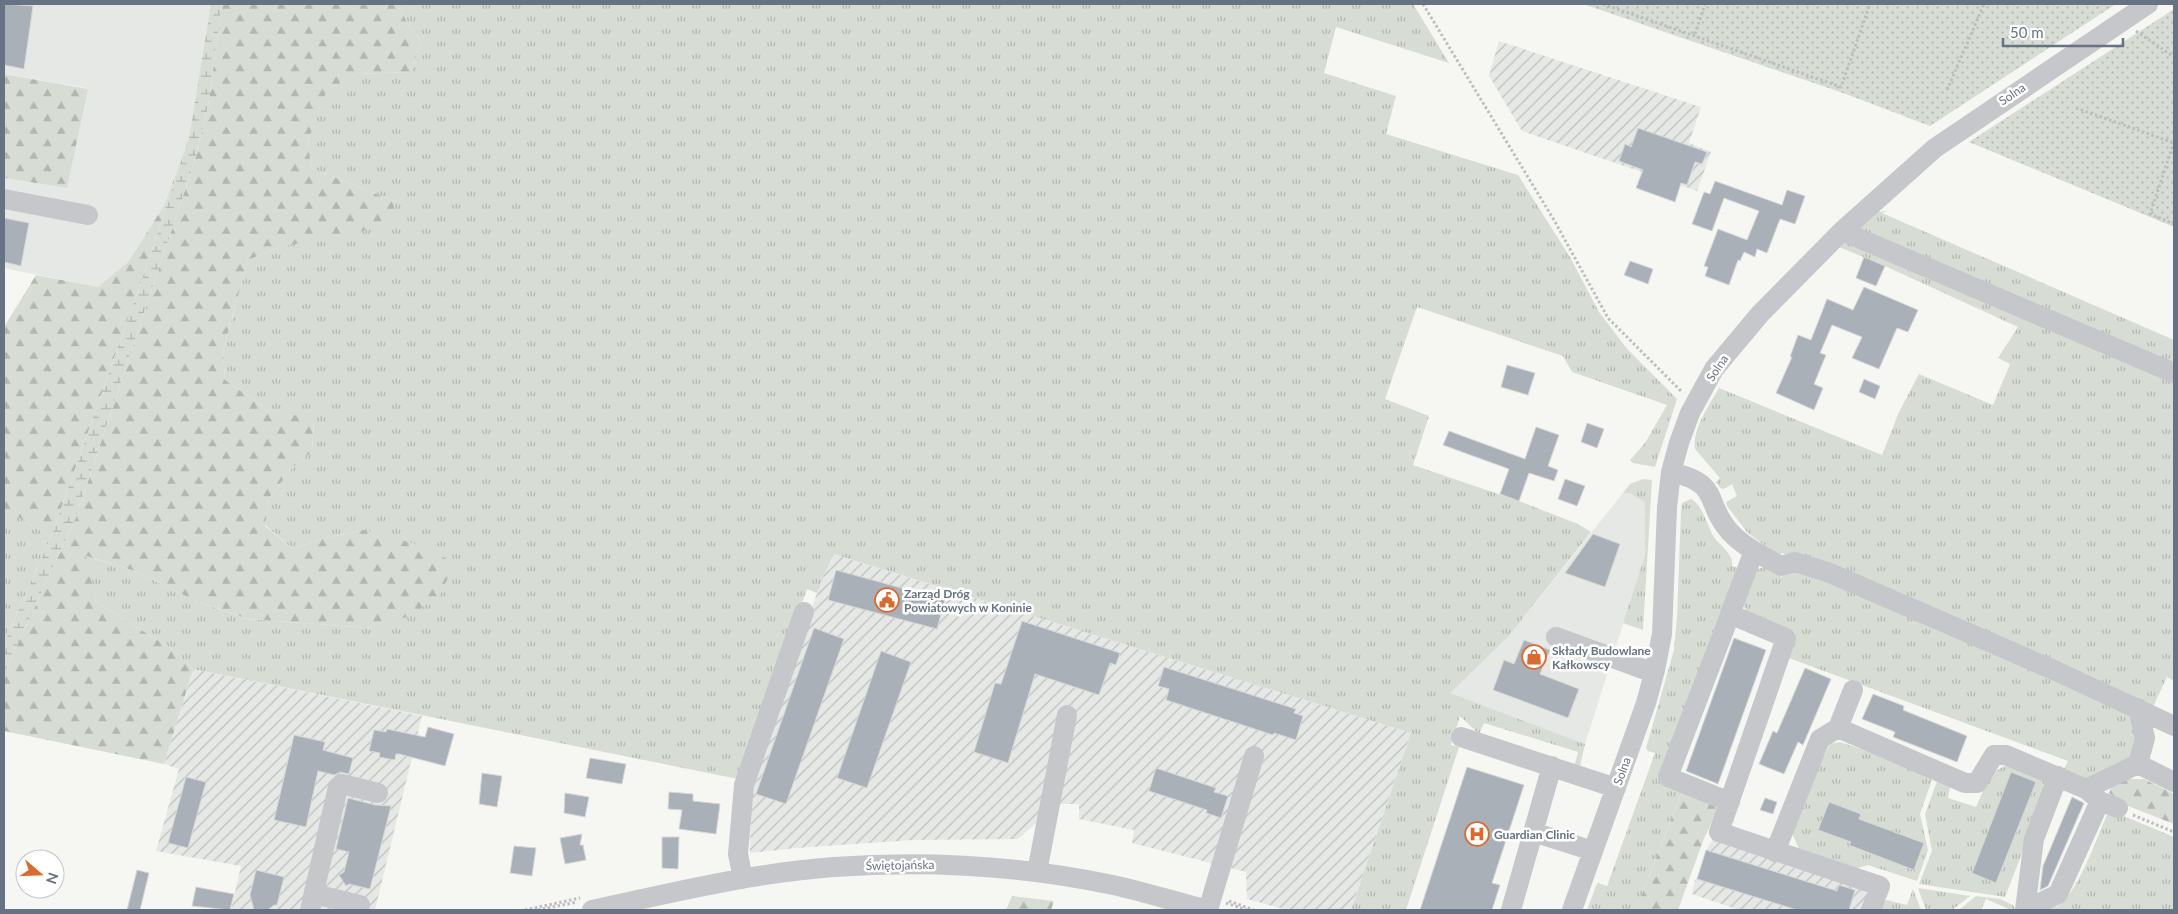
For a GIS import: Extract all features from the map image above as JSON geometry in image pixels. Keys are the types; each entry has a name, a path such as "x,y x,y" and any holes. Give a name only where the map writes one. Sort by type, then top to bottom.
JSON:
{"street":[{"name":"Solna","path":"1572,910 1656,670 1664,607 1667,508 1672,472 1679,443 1695,405 1714,369 1745,331 1842,231 1880,195 1954,133 2148,4"},
{"path":"4,199 88,214"},
{"path":"1842,231 2174,373"},
{"path":"1672,472 1696,480 1704,485 1730,532 1754,551 1781,566 1795,562 1830,574 2056,671 2174,726"},
{"path":"1730,802 1668,777 1754,551"},
{"path":"743,879 738,854 744,786 804,612"},
{"path":"1731,612 1730,614 1786,638 1719,832 1880,886 1871,910"},
{"path":"1556,637 1643,669 1656,670"},
{"path":"1775,852 1820,740 1838,728 1853,690"},
{"path":"2025,910 2058,894 2101,800 2116,776 2138,764 2145,738 2138,708"},
{"path":"1037,872 1067,716"},
{"path":"1838,728 1965,784 1977,783 1994,755 2006,754 2058,776 2101,800"},
{"path":"1461,737 1616,788"},
{"path":"1208,910 1254,756"},
{"path":"2138,764 2174,782"},
{"path":"1511,910 1552,766"},
{"path":"2025,910 2034,839 2058,776"},
{"path":"360,905 312,902 338,787 342,784 378,793"},
{"path":"1533,832 1593,851"},
{"name":"Świętojańska","path":"592,910 743,879 809,869 885,864 976,866 1037,872 1112,885 1208,910"}],"path":[{"path":"1424,4 1554,220 1608,318 1695,405"},
{"path":"1603,4 1695,34 1841,87 1870,4"},
{"path":"1695,34 1705,4"},
{"path":"1947,90 1984,4"},
{"path":"2076,108 2174,143 2150,214 2174,224"},
{"path":"2101,800 2174,832"}],"shaded area":[{"path":"4,4 211,4 189,137 165,204 128,262 98,287 4,268 4,178 67,188 87,88 4,74"},
{"path":"1499,41 1701,107 1689,143 1711,152 1697,191 1522,131 1489,76"},
{"path":"1623,493 1628,493 1645,502 1645,555 1585,744 1449,693 1508,637"},
{"path":"832,554 1411,733 1351,910 1287,910 1247,899 1246,872 1132,843 1134,830 1079,819 1079,804 1058,804 1018,839 913,840 750,853 752,780"},
{"path":"193,669 422,716 375,910 231,910 241,866 156,851 179,769 164,764"},
{"path":"1715,836 1869,893 1865,910 1739,910 1692,894 1706,850"}],"green space":[{"path":"211,4 222,4 208,107 194,163 76,517 4,674 4,643 51,537 146,268 189,137"},
{"path":"222,4 399,4 407,23 421,41 411,72 357,74 326,91 308,142 311,168 394,201 391,225 280,247 248,260 223,351 225,380 267,409 314,419 312,452 293,467 269,498 265,526 293,549 321,539 364,530 420,545 455,563 440,595 410,616 372,628 248,619 198,602 135,571 86,556 96,602 172,649 193,669 164,764 4,731 4,674 76,517 194,163 208,107"},
{"path":"399,4 1413,4 1449,63 1336,27 1324,73 1396,96 1386,134 1518,175 1570,257 1599,312 1628,350 1677,399 1655,467 1633,463 1630,460 1645,443 1667,405 1572,372 1563,356 1417,307 1385,399 1429,416 1413,465 1519,501 1578,524 1591,532 1508,637 1450,693 1585,744 1580,766 1575,764 1578,752 1484,723 1479,734 1460,716 1451,745 1459,747 1406,910 1351,910 1411,733 833,554 817,593 807,589 738,779 193,669 172,649 96,602 85,556 135,571 198,602 248,619 372,628 364,530 321,539 293,549 265,525 269,498 293,467 312,452 314,420 267,409 225,380 223,351 248,260 394,201 311,168 308,142 325,91 357,74 411,72 421,41 407,23"},
{"path":"1583,4 2116,4 1930,126 1843,93"},
{"path":"2174,9 2174,227 1969,142"},
{"path":"4,74 88,89 67,188 4,178"},
{"path":"189,137 146,268 51,537 16,516 4,516 4,327 36,275 98,287 128,262 165,204"},
{"path":"1888,211 1882,213 2174,340 2174,681 2167,677 2153,707 1782,553 1778,556 1747,532 1727,506 1726,502 1737,496 1732,484 1724,489 1720,488 1716,482 1720,478 1695,449 1696,434 1699,426 1719,388 1882,455 1899,412 1919,374 1993,405 2010,364 1998,358 2018,327 1839,247 1875,212"},
{"path":"1643,479 1652,480 1643,630 1623,623 1645,555 1645,502 1629,493 1623,493 1630,484"},
{"path":"1691,499 1699,506 1714,537 1729,554 1732,566 1739,568 1713,631 1660,779 1683,788 1636,910 1587,910 1598,883 1607,886 1655,753 1648,751 1646,748 1674,650 1681,511 1682,503"},
{"path":"4,516 16,516 51,537 4,643"},
{"path":"1789,565 2125,708 2137,730 2132,758 2092,778 2083,778 2063,771 2068,761 1786,657 1795,632 1748,611 1743,606 1754,570 1764,567 1782,577"},
{"path":"1840,742 1934,774 1920,814 1928,850 1917,881 1868,865 1854,869 1799,849 1792,833 1819,765 1830,744","holes":["1829,802 1861,814 1859,819 1924,843 1915,869 1850,845 1851,842 1818,830"]},
{"path":"2007,764 2042,774 2047,789 2005,897 1919,884 1932,851 1925,814 1939,776 1951,782 1948,798 1976,807 1990,775"},
{"path":"2129,779 2144,779 2174,794 2174,824 2123,804 2109,793 2113,784"},
{"path":"1683,788 1721,802 1703,841 1678,910 1636,910"},
{"path":"2109,810 2174,837 2174,910 2047,910 2061,904 2075,885"},
{"path":"1918,888 1970,896 1952,910 1926,910"},
{"path":"1913,889 1921,910 1877,910 1880,904 1887,900 1907,905"},
{"path":"1012,896 1054,901 1051,910 1006,910"},
{"path":"1976,896 2000,899 2013,905 2015,909 2011,910 1986,899 1981,910 1959,910"}],"building":[{"path":"4,4 33,6 24,69 4,65"},
{"path":"1638,128 1707,152 1702,164 1695,162 1687,185 1681,183 1675,202 1636,188 1643,170 1619,161 1625,144 1631,147"},
{"path":"1715,181 1782,205 1787,190 1805,196 1795,224 1780,219 1767,253 1757,249 1755,257 1744,252 1740,261 1738,260 1729,285 1705,276 1708,267 1704,266 1718,229 1747,240 1759,211 1724,198 1712,231 1692,224 1704,192 1710,194"},
{"path":"4,218 29,223 21,266 4,262"},
{"path":"1864,257 1885,266 1876,286 1856,278"},
{"path":"1630,261 1653,269 1648,284 1624,275"},
{"path":"1864,287 1918,310 1908,332 1897,328 1879,369 1852,358 1862,337 1832,325 1820,353 1826,355 1814,384 1823,388 1814,410 1776,393 1792,357 1790,357 1798,335 1811,340 1827,299 1853,310"},
{"path":"1507,365 1535,373 1528,395 1501,387"},
{"path":"1864,379 1880,386 1875,399 1859,392"},
{"path":"1587,423 1604,429 1597,448 1581,442"},
{"path":"1536,427 1559,435 1548,466 1558,470 1554,481 1529,473 1519,501 1500,494 1509,469 1443,445 1449,431 1525,459"},
{"path":"1565,479 1585,486 1577,506 1558,499"},
{"path":"1593,534 1620,544 1605,587 1565,573"},
{"name":"Zarząd Dróg Powiatowych w Koninie","path":"836,570 945,600 937,629 828,600"},
{"path":"1022,621 1120,653 1116,665 1110,663 1099,695 1035,674 1008,763 974,752 995,683 1001,684"},
{"path":"814,628 844,639 786,804 756,794"},
{"path":"1734,638 1766,650 1718,784 1686,771"},
{"path":"1524,640 1550,650 1540,674 1579,689 1568,718 1493,690 1504,660 1514,664"},
{"path":"881,651 911,662 867,788 837,778"},
{"path":"1164,667 1296,709 1294,713 1303,716 1296,740 1274,733 1273,735 1166,700 1169,689 1158,686"},
{"path":"1805,668 1831,679 1803,745 1798,742 1784,774 1759,764 1773,731 1777,733"},
{"path":"1873,694 1904,706 1903,710 1967,736 1957,762 1893,737 1895,732 1862,719"},
{"path":"428,727 454,734 445,766 399,754 396,754 395,760 379,757 380,753 369,751 374,730 386,732 387,729 425,737"},
{"path":"294,735 325,742 323,750 353,758 349,774 340,772 334,775 318,771 306,827 274,820"},
{"path":"590,758 626,764 622,784 586,778"},
{"name":"Guardian Clinic","path":"1467,767 1524,785 1492,883 1500,885 1492,910 1420,910"},
{"path":"1156,768 1216,788 1214,792 1228,796 1221,818 1206,813 1207,810 1149,791"},
{"path":"2011,772 2036,782 1996,883 1972,873"},
{"path":"482,773 502,776 497,807 479,804"},
{"path":"186,777 206,782 188,848 168,843"},
{"path":"669,792 693,794 693,801 720,804 716,834 679,829 682,810 668,809"},
{"path":"565,793 589,797 585,817 564,813"},
{"path":"2072,797 2084,803 2048,886 2040,890 2043,866"},
{"path":"348,798 375,805 391,806 370,889 349,884 346,886 339,875 344,872 349,852 336,849"},
{"path":"1765,798 1777,802 1773,814 1760,810"},
{"path":"1829,802 1861,814 1859,819 1924,843 1914,870 1849,845 1851,842 1818,830"},
{"path":"582,834 580,845 583,845 586,860 565,864 560,838"},
{"path":"662,837 679,837 678,869 662,868"},
{"path":"514,846 536,848 532,876 510,873"},
{"path":"1706,850 1837,891 1839,885 1855,890 1849,910 1797,910 1697,879"},
{"path":"137,870 149,873 140,910 127,910"},
{"path":"256,870 284,877 277,905 268,910 254,910 250,895"},
{"path":"196,887 234,894 230,910 192,906"}],"place":[{"name":"Zarząd Dróg Powiatowych w Koninie","path":"887,600"},
{"name":"Składy Budowlane Kałkowscy","path":"1534,657"},
{"name":"Guardian Clinic","path":"1477,834"}]}
